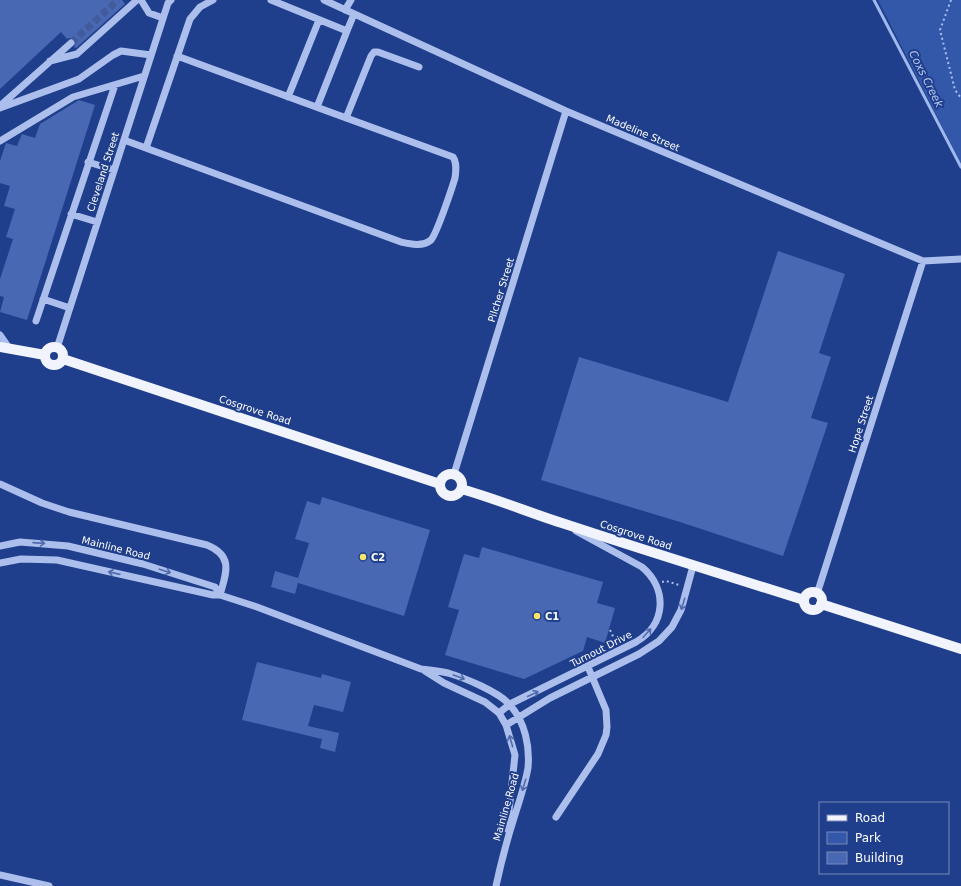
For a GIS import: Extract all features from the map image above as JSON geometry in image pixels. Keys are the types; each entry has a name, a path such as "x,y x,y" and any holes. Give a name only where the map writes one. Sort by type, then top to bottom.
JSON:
{"main road":[{"path":"5,347 45,355"},
{"path":"57,348 62,353 62,358 59,364 51,365 46,361 45,355 48,349 57,348"},
{"name":"Cosgrove Road","path":"62,358 440,484"},
{"path":"454,474 460,478 462,486 457,495 450,496 441,491 440,484 444,476 454,474"},
{"name":"Cosgrove Road","path":"461,489 693,566 804,600"},
{"path":"810,593 817,594 821,598 821,604 817,609 810,610 805,606 804,600 810,593"},
{"path":"821,604 961,649"}],"street":[{"path":"50,62 77,54 137,0"},
{"path":"141,0 149,13 163,18"},
{"path":"146,148 190,19 200,7 213,0"},
{"path":"271,0 347,31"},
{"name":"Madeline Street","path":"324,0 566,111 923,261 961,259"},
{"path":"345,10 351,0"},
{"name":"Cleveland Street","path":"57,348 169,1"},
{"path":"317,107 354,14"},
{"path":"288,97 319,20"},
{"path":"0,108 71,43"},
{"path":"0,108 79,79 121,51 151,55"},
{"path":"346,118 374,52 378,52 419,67"},
{"path":"124,140 401,242 421,244 431,240 437,230 454,178 456,162 453,157 177,56"},
{"path":"0,141 73,97 144,76"},
{"path":"36,321 115,85"},
{"name":"Pilcher Street","path":"454,474 566,111"},
{"path":"88,162 114,170"},
{"path":"71,214 97,222"},
{"name":"Hope Street","path":"817,594 923,261"},
{"path":"43,299 70,308"},
{"path":"0,335 5,347"},
{"path":"0,484 42,503 63,510 197,543 216,550 223,556 227,567 227,572 220,595"},
{"name":"Turnout Drive","path":"499,713 510,704 588,667 636,642 648,633 656,621 659,611 660,594 654,579 642,566 562,523"},
{"name":"Mainline Road","path":"0,546 20,542 68,546 143,564 215,587 220,595"},
{"name":"Mainline Road","path":"0,563 21,559 57,560 213,595 220,595 257,607 421,669 448,674 481,686 510,704 518,717 528,742 528,769 504,848 496,886"},
{"path":"506,726 550,698 650,648 666,635 681,610 693,566"},
{"path":"556,817 598,754 606,735 606,710 588,667"},
{"name":"Mainline Road","path":"421,669 444,683 485,702 499,713 506,726 515,755 504,848"},
{"path":"0,875 49,886"}],"path":[{"path":"951,0 940,30 955,90 961,98"},
{"path":"661,582 666,581 681,586"},
{"path":"610,630 617,644"}],"green space":[{"path":"878,0 961,0 961,164"}],"building":[{"path":"0,0 122,0 125,4 76,48 74,47 76,42 74,39 67,39 61,32 0,89"},
{"path":"79,100 95,105 27,320 0,312 4,297 0,296 0,279 13,239 6,237 15,209 4,206 10,186 0,183 0,161 6,143 17,146 22,134 35,138 40,124"},
{"path":"778,251 845,274 819,353 831,357 811,418 828,423 783,556 680,522 541,480 579,357 728,402"},
{"name":"C2","path":"322,497 430,530 404,616 298,583 295,594 271,587 275,571 298,578 309,543 295,539 307,501 320,505"},
{"name":"C1","path":"482,547 603,582 597,603 615,608 605,643 587,637 583,651 524,679 445,655 459,610 448,607 464,554 479,558"},
{"path":"257,662 321,678 322,674 351,682 343,712 314,705 308,726 339,733 335,752 320,748 322,739 242,720"}],"waterway":[{"name":"Coxs Creek","path":"874,0 961,167"}],"tunnel":[{"path":"71,43 118,0"}],"place":[{"name":"C2","path":"363,557"},
{"name":"C1","path":"537,616"}]}
